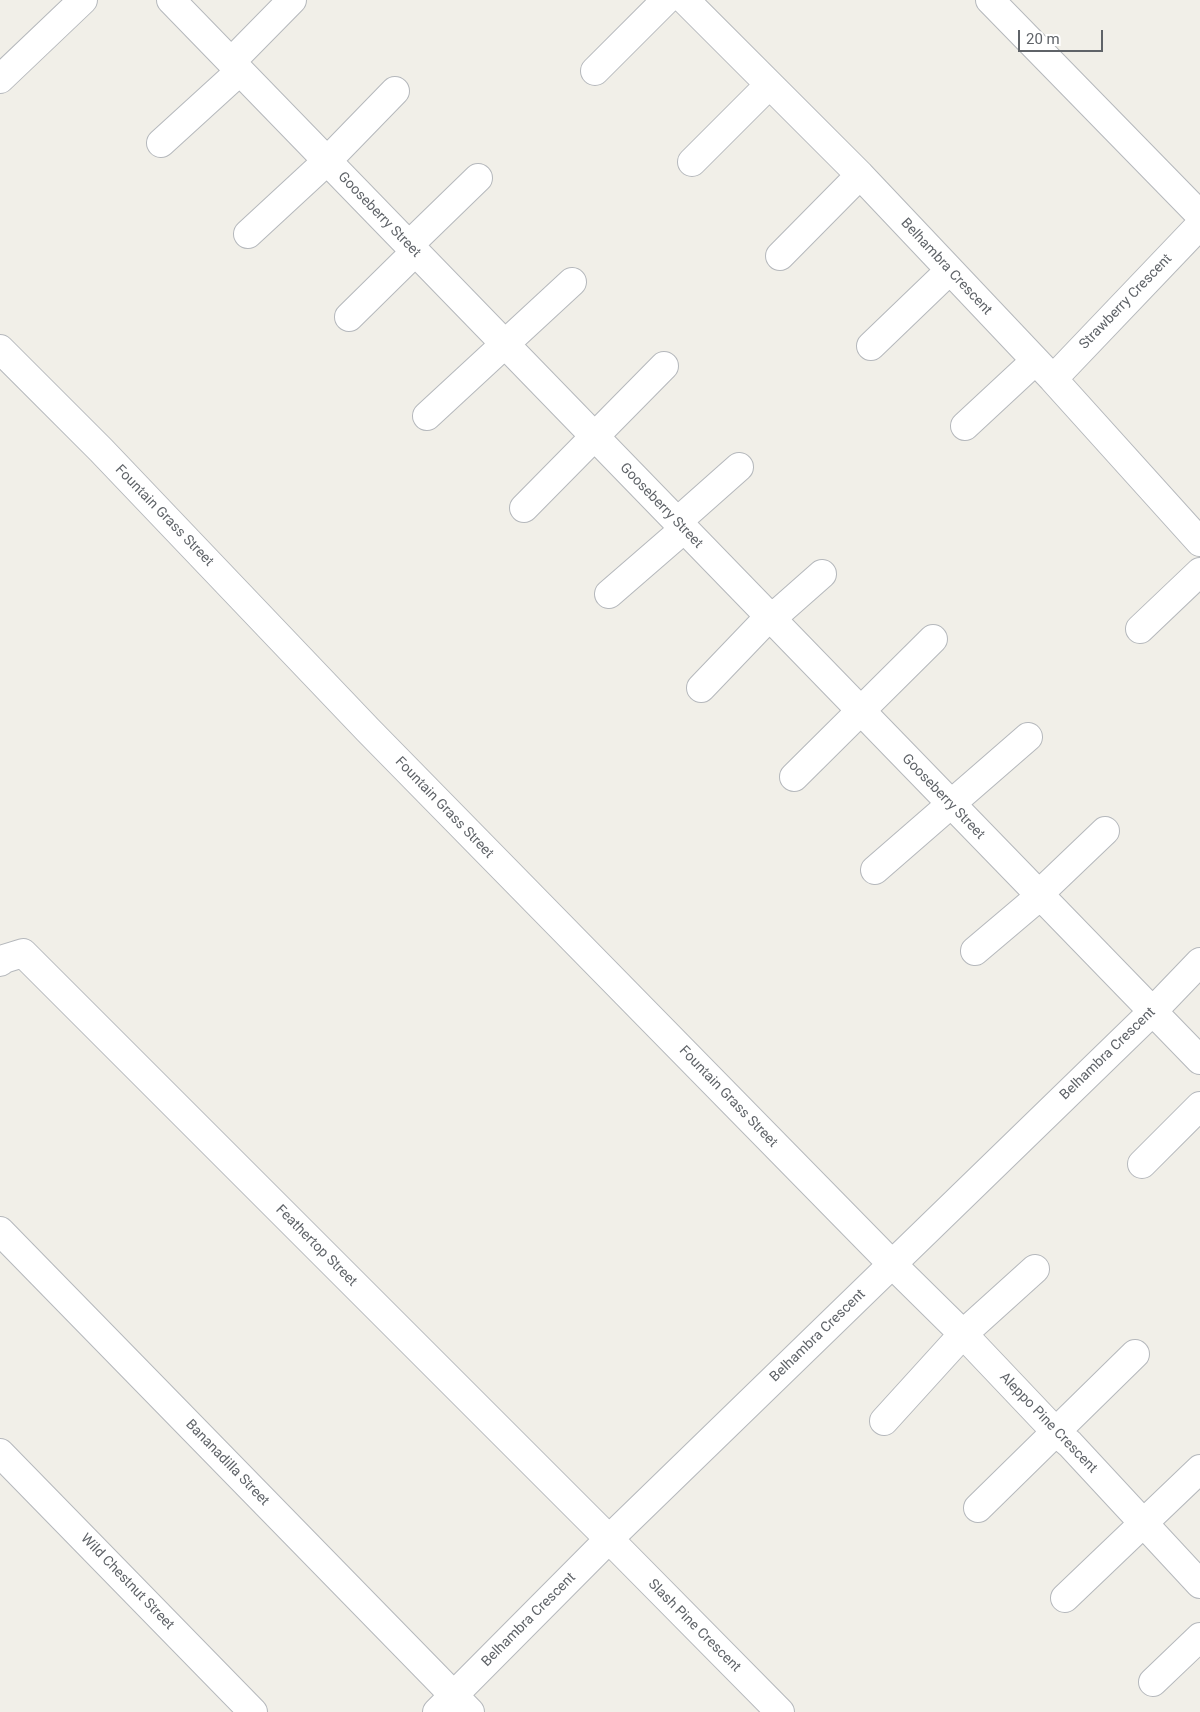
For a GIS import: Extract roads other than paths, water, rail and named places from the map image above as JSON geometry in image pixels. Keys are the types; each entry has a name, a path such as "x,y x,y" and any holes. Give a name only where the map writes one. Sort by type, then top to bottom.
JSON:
{"street":[{"path":"5,65 83,0"},
{"name":"Gooseberry Street","path":"171,0 1152,1012"},
{"path":"161,143 235,66 292,0"},
{"path":"595,70 666,0"},
{"name":"Belhambra Crescent","path":"685,0 860,176 1044,370 1200,542"},
{"path":"990,0 1200,215"},
{"path":"692,162 769,85"},
{"path":"248,234 327,161 395,91"},
{"path":"780,256 860,176"},
{"path":"349,317 478,178"},
{"name":"Strawberry Crescent","path":"965,426 1044,370 1200,225"},
{"path":"871,346 950,271"},
{"path":"427,416 572,282"},
{"name":"Fountain Grass Street","path":"0,349 101,450 368,730 892,1264"},
{"path":"524,508 664,366"},
{"path":"609,594 739,467"},
{"path":"1140,629 1200,572"},
{"path":"701,688 770,618 822,574"},
{"path":"794,777 933,639"},
{"path":"875,870 1028,738"},
{"path":"975,952 1039,896 1105,831"},
{"name":"Feathertop Street","path":"12,958 609,1540"},
{"name":"Belhambra Crescent","path":"453,1707 609,1540 1152,1012 1200,962"},
{"path":"1152,1012 1200,1060"},
{"path":"1142,1164 1200,1106"},
{"name":"Bananadilla Street","path":"0,1231 453,1707"},
{"name":"Aleppo Pine Crescent","path":"892,1264 963,1334 1056,1432 1070,1444 1200,1584"},
{"path":"884,1421 963,1334 1035,1269"},
{"path":"978,1508 1134,1354"},
{"name":"Wild Chestnut Street","path":"0,1453 253,1712"},
{"path":"1065,1598 1200,1470"},
{"name":"Slash Pine Crescent","path":"609,1540 780,1712"},
{"path":"1153,1682 1200,1637"}]}
